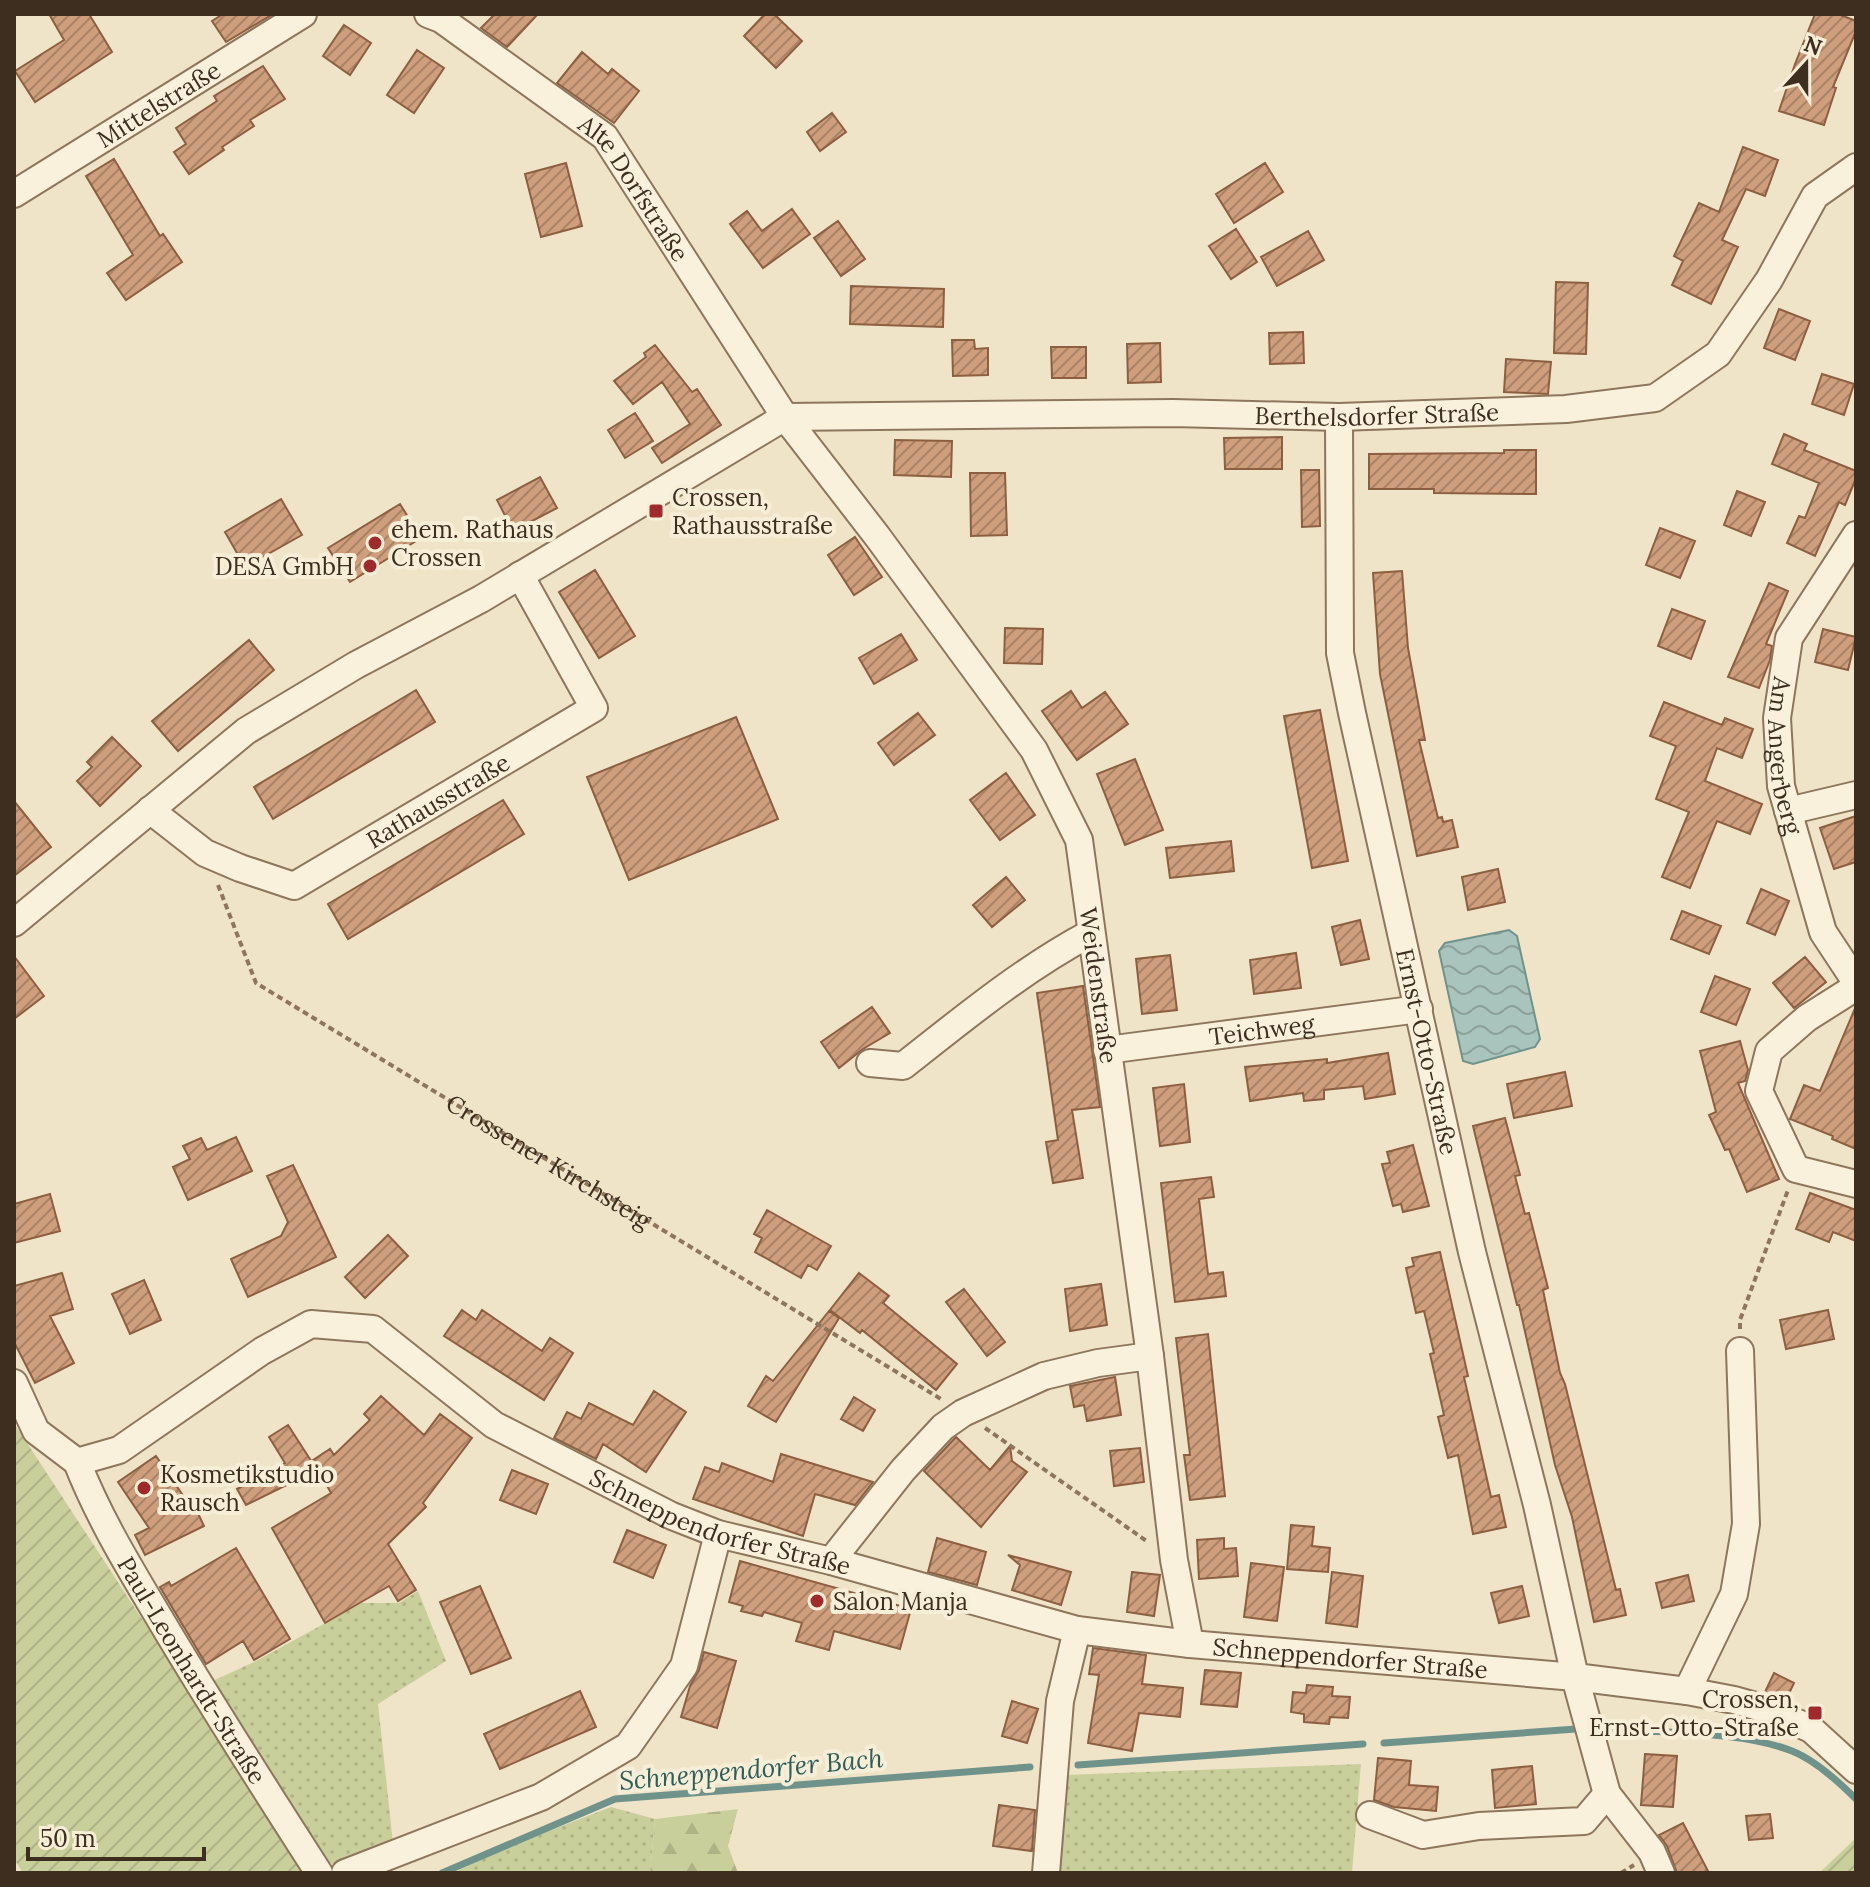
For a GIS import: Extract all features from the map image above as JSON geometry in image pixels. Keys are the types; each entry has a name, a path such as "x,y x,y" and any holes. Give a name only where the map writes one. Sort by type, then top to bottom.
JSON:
{"street":[{"name":"Mittelstraße","path":"14,194 303,14"},
{"name":"Alte Dorfstraße","path":"428,14 441,19 605,137 785,417"},
{"name":"Berthelsdorfer Straße","path":"785,417 1173,413 1339,417 1566,409 1655,398 1718,354 1769,280 1815,196 1856,167"},
{"path":"14,923 246,731 356,665 520,575 785,417"},
{"name":"Weidenstraße","path":"785,417 877,536 1034,750 1079,840 1150,1356 1174,1560 1190,1644"},
{"name":"Ernst-Otto-Straße","path":"1339,417 1340,653 1472,1252 1537,1505 1575,1677 1607,1794"},
{"name":"Am Angerberg","path":"1856,535 1789,638 1777,718 1781,786 1823,932 1856,984"},
{"name":"Rathausstraße","path":"150,810 205,853 294,886 594,708 520,575"},
{"path":"1788,811 1856,795"},
{"path":"870,1063 903,1066 1015,981 1062,948 1091,933"},
{"path":"1856,984 1807,1018 1769,1051 1759,1091 1796,1169 1856,1184"},
{"name":"Teichweg","path":"1107,1050 1419,1009"},
{"name":"Schneppendorfer Straße","path":"77,1462 119,1450 262,1351 311,1324 373,1329 494,1425 672,1516 718,1534 831,1561 1077,1630 1190,1644 1575,1677 1734,1700 1790,1718 1811,1729 1856,1770"},
{"path":"1687,1691 1734,1594 1746,1524 1740,1351"},
{"path":"831,1561 903,1470 943,1427 963,1413 1044,1376 1098,1363 1150,1356"},
{"path":"14,1383 36,1431 77,1462"},
{"name":"Paul-Leonhardt-Straße","path":"77,1462 120,1555 319,1873"},
{"path":"345,1873 541,1797 628,1746 684,1666 718,1534"},
{"path":"1046,1873 1060,1701 1077,1630"},
{"path":"1370,1815 1423,1835 1479,1826 1584,1821 1607,1794 1652,1852 1661,1873"}],"path":[{"name":"Crossener Kirchsteig","path":"205,853 256,983 963,1413 1174,1560"},
{"path":"1740,1351 1740,1320 1796,1169"}],"green space":[{"path":"14,1423 308,1873 23,1873 14,1859"},
{"path":"418,1591 446,1661 378,1704 393,1843 335,1865 325,1861 204,1685 256,1661 362,1603 399,1603"},
{"path":"1361,1764 1352,1873 1055,1873 1063,1775"},
{"path":"611,1807 655,1819 650,1873 453,1873 515,1844"},
{"path":"738,1809 728,1846 738,1873 650,1873 655,1819"},
{"path":"1856,1838 1856,1873 1819,1873"}],"water":[{"path":"1509,930 1517,936 1540,1039 1535,1047 1473,1064 1463,1061 1439,951 1445,943"}],"building":[{"path":"49,14 89,14 112,52 35,102 15,71 64,40"},
{"path":"223,14 273,14 226,42 212,21"},
{"path":"495,14 538,14 507,47 481,28"},
{"path":"765,14 774,14 802,41 776,68 744,36"},
{"path":"1815,14 1838,14 1856,21 1856,31 1833,87 1836,88 1824,125 1779,111"},
{"path":"344,25 371,43 350,75 323,56"},
{"path":"417,50 444,68 414,113 387,95"},
{"path":"582,52 608,74 612,69 639,91 614,123 557,83"},
{"path":"263,66 285,99 250,120 254,126 189,174 174,152 186,144 176,128 217,101 214,96"},
{"path":"832,113 846,132 820,151 807,132"},
{"path":"1743,147 1778,160 1765,196 1746,189 1722,240 1738,247 1711,304 1672,285 1683,261 1674,256 1699,203 1719,212"},
{"path":"114,159 160,236 163,234 182,262 126,300 107,273 133,255 86,176"},
{"path":"566,163 582,226 541,237 525,174"},
{"path":"1265,163 1283,192 1234,223 1216,194"},
{"path":"792,209 810,234 763,268 730,224 747,211 762,231"},
{"path":"838,221 865,259 841,276 814,238"},
{"path":"1236,229 1257,262 1231,279 1209,246"},
{"path":"1308,231 1324,260 1277,286 1261,257"},
{"path":"1556,282 1588,283 1586,354 1554,353"},
{"path":"851,286 944,289 943,327 850,324"},
{"path":"1779,309 1810,321 1795,360 1764,348"},
{"path":"1303,332 1304,363 1270,364 1269,333"},
{"path":"952,340 974,340 975,349 988,348 988,375 953,376"},
{"path":"1160,343 1161,382 1128,383 1127,344"},
{"path":"655,345 692,392 697,389 721,425 662,463 652,448 690,424 662,382 633,404 614,381 646,357 644,353"},
{"path":"1051,347 1086,347 1086,378 1052,378"},
{"path":"1506,359 1551,362 1548,394 1504,392"},
{"path":"1822,374 1854,384 1844,415 1812,404"},
{"path":"635,413 653,441 625,458 608,430"},
{"path":"1784,434 1807,444 1804,450 1856,471 1845,505 1839,502 1815,556 1787,543 1799,516 1805,518 1819,483 1772,464"},
{"path":"1282,437 1282,469 1225,469 1224,438"},
{"path":"895,440 952,441 951,477 894,475"},
{"path":"1504,450 1536,450 1536,494 1369,489 1369,454 1504,453"},
{"path":"1301,470 1319,470 1320,526 1302,527"},
{"path":"970,473 1005,473 1007,535 971,536"},
{"path":"540,477 557,508 513,531 497,500"},
{"path":"1737,491 1765,502 1751,536 1724,525"},
{"path":"281,499 302,535 245,567 225,532"},
{"name":"ehem. Rathaus Crossen","path":"400,504 421,538 350,582 328,548"},
{"path":"1660,528 1695,541 1680,578 1646,565"},
{"path":"855,537 882,577 854,595 828,555"},
{"path":"595,570 635,636 599,658 559,592"},
{"path":"1402,571 1408,648 1425,740 1419,740 1438,818 1442,817 1443,822 1452,820 1458,847 1417,856 1380,674 1373,573"},
{"path":"1769,583 1788,591 1766,644 1772,646 1770,660 1759,688 1728,677"},
{"path":"1672,609 1705,621 1691,659 1658,646"},
{"path":"1005,628 1043,629 1042,664 1004,663"},
{"path":"1823,629 1856,637 1848,670 1815,662"},
{"path":"901,634 917,660 874,684 859,658"},
{"path":"249,640 274,670 178,751 152,721"},
{"path":"416,690 435,722 273,819 254,787"},
{"path":"1071,691 1082,708 1105,692 1128,724 1077,760 1042,711"},
{"path":"1664,702 1722,725 1725,718 1753,729 1742,758 1717,748 1705,781 1762,804 1750,834 1717,821 1690,888 1662,877 1689,812 1656,799 1676,746 1650,736"},
{"path":"1320,710 1348,861 1312,868 1284,716"},
{"path":"918,713 935,735 894,765 878,743"},
{"path":"736,717 778,819 629,880 587,777"},
{"path":"112,737 141,766 100,806 77,781 92,767 87,762"},
{"path":"1135,759 1163,830 1125,845 1097,774"},
{"path":"1006,773 1035,815 1000,840 970,800"},
{"path":"503,800 524,834 348,939 328,904"},
{"path":"14,801 51,847 14,876"},
{"path":"1856,816 1856,862 1834,869 1820,828"},
{"path":"1231,841 1234,871 1170,878 1166,848"},
{"path":"1498,869 1505,902 1468,910 1462,877"},
{"path":"1006,877 1025,900 992,927 973,905"},
{"path":"1761,889 1789,901 1775,935 1747,923"},
{"path":"1682,911 1721,926 1709,954 1671,939"},
{"path":"1360,920 1369,959 1341,965 1332,927"},
{"path":"1296,953 1301,988 1254,994 1250,960"},
{"path":"1170,955 1177,1010 1142,1014 1136,959"},
{"path":"14,956 44,996 14,1019"},
{"path":"1805,957 1826,982 1794,1008 1773,983"},
{"path":"1715,976 1750,989 1736,1025 1701,1012"},
{"path":"1083,986 1100,1107 1072,1110 1083,1178 1053,1183 1046,1142 1058,1140 1037,993"},
{"path":"1856,1006 1856,1149 1790,1119 1804,1085 1820,1091"},
{"path":"872,1007 890,1033 839,1068 821,1042"},
{"path":"1740,1041 1748,1070 1745,1081 1738,1083 1779,1179 1747,1192 1729,1149 1725,1150 1709,1115 1716,1112 1700,1051"},
{"path":"1388,1053 1395,1094 1365,1099 1363,1086 1324,1090 1324,1099 1304,1101 1303,1093 1250,1101 1245,1067 1327,1059 1327,1063"},
{"path":"1565,1072 1572,1106 1514,1118 1507,1084"},
{"path":"1184,1084 1190,1142 1160,1146 1153,1088"},
{"path":"1505,1118 1520,1175 1515,1176 1525,1214 1529,1213 1548,1288 1543,1290 1560,1373 1616,1590 1620,1589 1626,1615 1594,1622 1572,1517 1555,1465 1519,1305 1473,1126"},
{"path":"236,1137 252,1171 188,1200 173,1167 190,1159 183,1146 201,1138 207,1150"},
{"path":"1413,1145 1429,1206 1403,1212 1401,1204 1393,1206 1382,1164 1390,1163 1387,1152"},
{"path":"293,1165 336,1257 248,1297 231,1259 281,1236 288,1222 267,1176"},
{"path":"1211,1177 1214,1197 1199,1199 1208,1274 1223,1272 1226,1296 1175,1302 1161,1183"},
{"path":"1810,1193 1856,1210 1856,1241 1833,1232 1829,1242 1796,1229"},
{"path":"50,1194 60,1231 14,1243 14,1204"},
{"path":"767,1210 831,1246 817,1270 808,1265 801,1278 755,1252 762,1238 754,1234"},
{"path":"388,1235 408,1256 365,1298 345,1277"},
{"path":"1440,1252 1491,1497 1499,1495 1506,1527 1473,1534 1458,1455 1448,1458 1438,1417 1444,1415 1424,1311 1416,1313 1406,1268 1414,1266 1412,1258"},
{"path":"62,1273 73,1309 50,1316 74,1363 35,1383 14,1342 14,1286"},
{"path":"859,1273 889,1296 883,1303 957,1364 936,1390 862,1330 860,1333 830,1310"},
{"path":"144,1280 161,1320 130,1334 112,1294"},
{"path":"1101,1284 1107,1325 1070,1331 1065,1289"},
{"path":"964,1289 1005,1342 987,1356 946,1302"},
{"path":"462,1310 476,1320 482,1310 542,1351 550,1338 573,1353 544,1400 444,1336"},
{"path":"1828,1310 1834,1339 1786,1349 1780,1320"},
{"path":"829,1311 839,1318 776,1422 748,1406 766,1376 773,1381"},
{"path":"1208,1334 1225,1496 1190,1500 1184,1455 1190,1455 1176,1338"},
{"path":"1115,1377 1121,1415 1087,1421 1084,1405 1074,1407 1070,1386"},
{"path":"654,1391 686,1412 646,1472 603,1444 596,1459 554,1438 567,1412 581,1419 589,1403 633,1425"},
{"path":"381,1396 424,1435 440,1414 472,1438 423,1503 426,1507 388,1544 416,1590 398,1601 389,1586 325,1623 272,1528 331,1493 313,1460 330,1449 334,1455 370,1420 364,1414"},
{"path":"854,1397 875,1410 863,1431 841,1419"},
{"path":"288,1425 317,1470 246,1505 237,1489 285,1463 269,1437"},
{"path":"956,1437 990,1470 1010,1446 1012,1461 1027,1472 981,1527 924,1471"},
{"path":"1140,1448 1144,1482 1114,1486 1110,1451"},
{"path":"781,1454 873,1482 855,1505 815,1494 803,1536 693,1499 705,1467 719,1472 722,1463 773,1482"},
{"path":"156,1456 191,1507 194,1505 204,1526 145,1555 135,1535 149,1528 118,1482"},
{"path":"512,1470 548,1484 536,1514 500,1500"},
{"path":"1291,1525 1314,1527 1312,1546 1330,1548 1328,1572 1287,1569"},
{"path":"627,1530 666,1545 653,1578 614,1562"},
{"path":"937,1538 986,1552 977,1585 928,1572"},
{"path":"1224,1538 1224,1549 1236,1548 1238,1576 1199,1579 1197,1540"},
{"path":"236,1548 290,1639 254,1660 243,1641 206,1664 160,1587 169,1582 171,1586"},
{"path":"1008,1555 1071,1572 1061,1605 1012,1590 1020,1565"},
{"path":"740,1561 911,1609 900,1649 834,1631 829,1650 796,1641 802,1623 764,1612 762,1616 741,1611 743,1606 729,1602"},
{"path":"1251,1563 1284,1567 1277,1621 1244,1617"},
{"path":"1132,1572 1160,1575 1154,1616 1127,1612"},
{"path":"1332,1572 1363,1576 1357,1627 1326,1623"},
{"path":"1688,1575 1694,1601 1662,1608 1656,1583"},
{"path":"480,1586 511,1658 471,1674 440,1602"},
{"path":"1522,1586 1529,1616 1499,1623 1491,1593"},
{"path":"1093,1648 1146,1655 1142,1684 1183,1688 1180,1717 1139,1713 1132,1751 1088,1743 1099,1675 1089,1674"},
{"path":"704,1652 736,1661 717,1728 681,1717"},
{"path":"1205,1670 1241,1673 1237,1707 1201,1704"},
{"path":"1774,1673 1794,1683 1786,1700 1765,1692"},
{"path":"1307,1685 1333,1687 1332,1696 1350,1697 1348,1718 1330,1717 1329,1724 1304,1722 1304,1714 1291,1712 1293,1692 1306,1693"},
{"path":"580,1691 596,1727 500,1769 484,1734"},
{"path":"1012,1701 1038,1709 1027,1743 1002,1736"},
{"path":"1645,1754 1677,1756 1673,1807 1641,1805"},
{"path":"1378,1758 1411,1761 1409,1785 1438,1787 1436,1811 1394,1807 1374,1800"},
{"path":"1532,1766 1536,1804 1495,1808 1492,1770"},
{"path":"999,1805 1035,1810 1032,1851 993,1846"},
{"path":"1770,1814 1773,1838 1749,1840 1746,1816"},
{"path":"1683,1823 1709,1873 1677,1873 1667,1846 1659,1835"}],"waterway":[{"name":"Schneppendorfer Bach","path":"1384,1743 1576,1729"},
{"name":"Schneppendorfer Bach","path":"1608,1729 1702,1734 1772,1744 1809,1760 1856,1799"},
{"name":"Schneppendorfer Bach","path":"1078,1765 1363,1744"},
{"name":"Schneppendorfer Bach","path":"442,1873 615,1799 1030,1767"}],"place":[{"name":"Crossen, Rathausstraße","path":"656,511"},
{"name":"ehem. Rathaus Crossen","path":"375,543"},
{"name":"DESA GmbH","path":"370,566"},
{"name":"Kosmetikstudio Rausch","path":"144,1488"},
{"name":"Salon Manja","path":"817,1601"},
{"name":"Crossen, Ernst-Otto-Straße","path":"1815,1713"}]}
